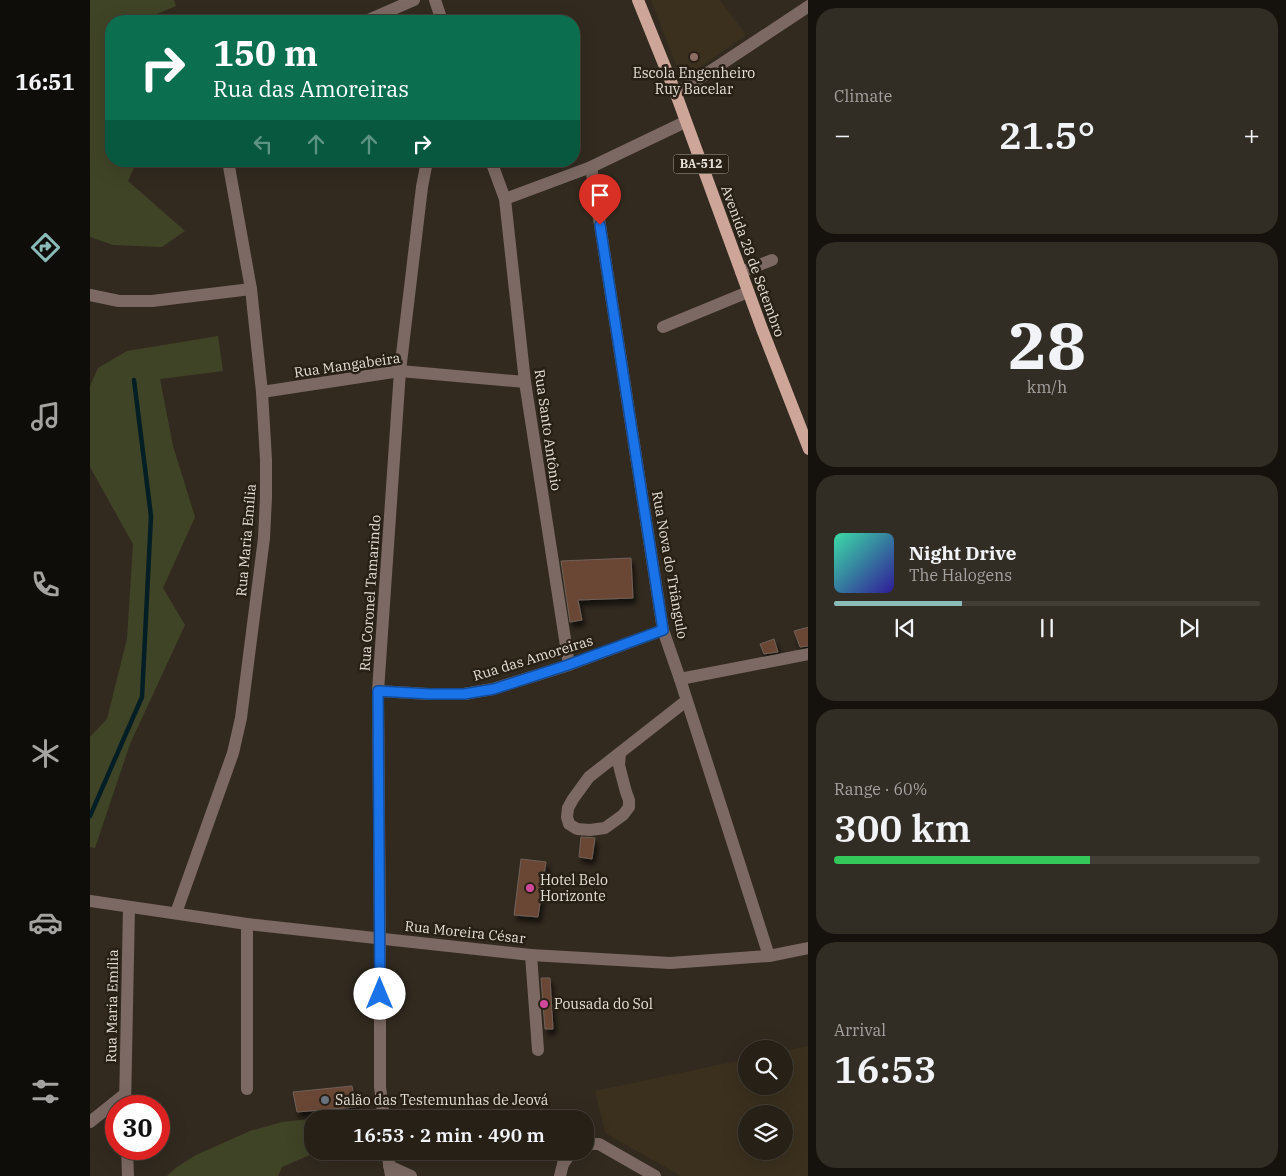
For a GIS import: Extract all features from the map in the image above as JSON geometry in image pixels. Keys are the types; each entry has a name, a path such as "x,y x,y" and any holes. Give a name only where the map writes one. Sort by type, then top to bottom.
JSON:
{"main road":[{"name":"Avenida 28 de Setembro","path":"638,0 676,94 748,292 804,420 808,449"}],"street":[{"path":"380,15 414,0"},
{"path":"435,0 440,15"},
{"path":"676,94 808,6"},
{"path":"504,199 591,167 685,122"},
{"name":"Rua Maria Emília","path":"176,913 233,753 241,718 264,538 266,460 262,392 251,289 229,167"},
{"name":"Rua Coronel Tamarindo","path":"383,1110 380,1087 378,691 400,372 426,167"},
{"name":"Rua Santo Antônio","path":"493,167 504,199 525,382 568,665"},
{"name":"Rua Nova do Triângulo","path":"591,167 663,630 770,956"},
{"path":"741,272 772,260"},
{"path":"90,295 119,301 152,301 251,289"},
{"path":"663,327 748,292"},
{"name":"Rua Mangabeira","path":"262,392 400,372 525,382"},
{"name":"Rua das Amoreiras","path":"378,691 464,694 494,689 568,665 663,630"},
{"path":"680,679 808,654"},
{"path":"620,753 619,765 629,800 628,807 623,816 604,828 578,829 569,824 567,817 568,808 589,777 686,701"},
{"name":"Rua Moreira César","path":"90,901 247,924 531,954 670,963 770,956 808,948"},
{"name":"Rua Maria Emília","path":"125,1095 129,907"},
{"path":"247,924 247,1089"},
{"path":"531,954 538,1050"},
{"path":"90,1122 105,1113"},
{"path":"594,1144 599,1144 655,1176"},
{"path":"127,1160 128,1176"},
{"path":"560,1176 562,1164 565,1160"},
{"path":"390,1171 411,1176"}],"shaded area":[{"name":"Escola Engenheiro Ruy Bacelar","path":"651,0 720,0 746,35 682,80"},
{"path":"808,1046 808,1176 681,1176 605,1133 595,1091 738,1061 738,1095 793,1095 793,1049"}],"green space":[{"path":"90,0 174,0 176,6 154,15 105,15 105,167 134,167 128,181 185,231 162,247 113,245 90,237"},
{"path":"218,336 223,371 160,379 173,446 195,517 163,588 185,625 130,744 95,848 90,847 90,737 107,719 127,639 133,544 90,467 90,386 98,368 127,351"},
{"path":"304,1120 304,1157 282,1167 278,1176 167,1176 196,1155 250,1131 282,1122"}],"building":[{"path":"631,558 633,598 578,600 582,620 570,622 561,561"},
{"path":"808,627 808,646 800,647 794,631"},
{"path":"774,639 778,652 764,654 760,644"},
{"path":"581,837 595,838 592,859 579,857"},
{"name":"Hotel Belo Horizonte","path":"521,859 546,862 538,917 514,915"},
{"name":"Pousada do Sol","path":"541,978 550,978 553,1029 545,1029"},
{"name":"Salão das Testemunhas de Jeová","path":"352,1086 356,1107 297,1112 293,1092"}],"waterway":[{"path":"90,816 142,697 151,516 134,380"}],"place":[{"name":"Escola Engenheiro Ruy Bacelar","path":"694,57"},
{"name":"Hotel Belo Horizonte","path":"530,888"},
{"name":"Pousada do Sol","path":"544,1004"},
{"name":"Salão das Testemunhas de Jeová","path":"325,1100"}],"route":[{"path":"380,994 378,691 464,694 494,689 568,665 663,630 600,225"}]}
